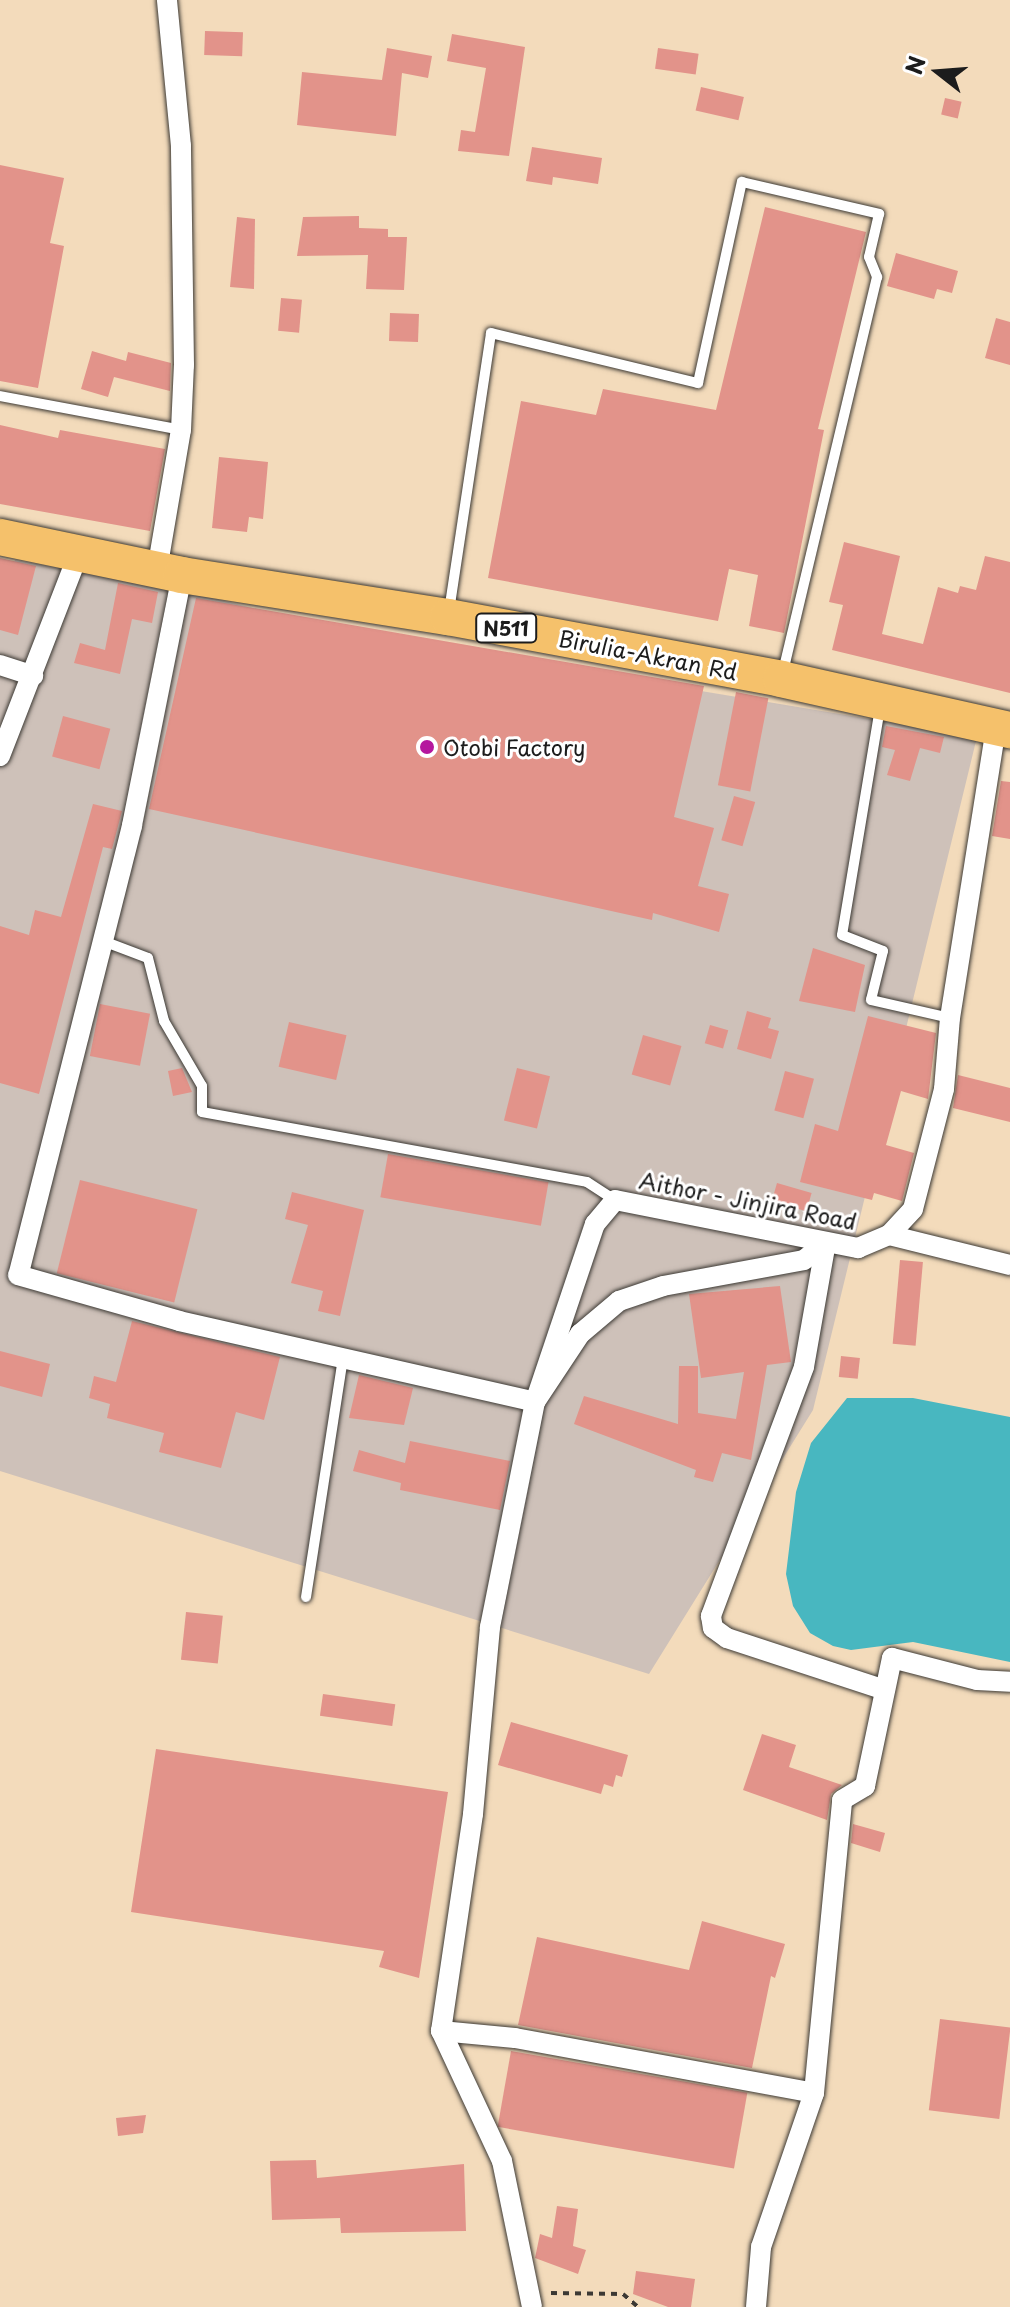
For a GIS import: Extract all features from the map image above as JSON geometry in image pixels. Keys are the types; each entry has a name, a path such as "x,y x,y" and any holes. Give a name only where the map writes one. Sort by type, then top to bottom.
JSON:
{"highway":[{"name":"Birulia-Akran Rd","path":"0,537 170,573 448,617 881,698 1003,728"}],"street":[{"path":"167,0 181,146 181,430 170,573 132,826 18,1275 179,1321 535,1402 580,1334 619,1301 663,1286 804,1260 826,1242"},
{"path":"0,756 78,555"},
{"path":"0,665 33,676"},
{"path":"1003,728 950,1018 944,1089 913,1209 889,1235 1010,1265"},
{"name":"Aithor - Jinjira Road","path":"441,2031 473,1814 490,1627 535,1402 595,1224 615,1200 858,1248 889,1235"},
{"path":"826,1242 804,1367 711,1616 713,1628 727,1638 885,1690"},
{"path":"756,2307 761,2247 814,2093 842,1800 865,1786 892,1658 977,1680 1010,1682"},
{"path":"441,2031 515,2038 814,2093"},
{"path":"441,2031 502,2161 531,2300"}],"lane":[{"path":"448,617 491,333 698,383 742,182 879,214 869,257 877,277 781,679"},
{"path":"0,396 181,430"},
{"path":"881,698 842,935 883,951 871,1000 950,1018"},
{"path":"103,941 148,958 164,1021 202,1086 202,1112 587,1182 615,1200"},
{"path":"306,1597 343,1357"}],"path":[{"path":"531,2300 623,2294 638,2307"}],"shaded area":[{"path":"15,560 179,590 360,634 977,737 813,1410 649,1674 0,1471 0,610"}],"water":[{"path":"847,1398 913,1398 1010,1417 1010,1662 913,1642 851,1650 833,1646 810,1633 793,1606 786,1574 796,1492 811,1443"}],"building":[{"path":"205,31 243,32 242,56 204,55"},
{"path":"452,34 525,47 509,156 458,151 461,130 475,132 486,68 447,61"},
{"path":"387,48 432,56 428,78 402,73 396,136 297,125 302,72 382,80"},
{"path":"658,48 699,54 696,75 655,69"},
{"path":"701,87 744,97 738,120 696,110"},
{"path":"945,98 962,102 958,118 941,115"},
{"path":"532,147 602,158 598,184 553,177 552,185 526,181"},
{"path":"0,165 64,178 50,243 64,246 38,388 0,381"},
{"path":"765,207 866,232 818,429 824,430 784,633 749,626 758,575 729,569 718,621 488,578 521,401 596,415 603,389 716,410"},
{"path":"359,216 359,228 388,229 388,237 407,237 404,290 366,289 368,255 297,256 303,217"},
{"path":"237,217 255,219 254,289 230,287"},
{"path":"896,253 958,271 952,293 937,289 934,299 887,286"},
{"path":"281,298 302,300 299,333 278,331"},
{"path":"390,313 419,314 418,342 389,341"},
{"path":"996,318 1010,322 1010,365 985,358"},
{"path":"92,351 126,361 128,352 171,363 170,391 114,377 108,397 81,389"},
{"path":"0,425 58,438 60,430 165,449 150,531 0,504"},
{"path":"219,457 268,462 263,519 249,517 247,532 212,528"},
{"path":"844,542 900,556 882,634 923,644 938,587 958,593 960,586 976,590 985,556 1010,562 1010,693 832,650 843,605 829,602"},
{"path":"0,558 36,566 18,635 0,630"},
{"path":"118,583 158,592 152,623 132,619 120,674 74,663 80,643 105,650"},
{"name":"Otobi Factory","path":"196,598 704,686 674,817 714,828 698,886 729,894 719,932 653,913 652,920 149,809"},
{"path":"736,692 768,698 750,792 718,785"},
{"path":"63,716 110,729 99,769 52,757"},
{"path":"886,726 944,737 940,753 920,748 910,781 887,775 895,750 882,747"},
{"path":"1001,781 1010,782 1010,839 992,836"},
{"path":"734,796 755,802 742,846 721,840"},
{"path":"93,804 122,811 112,849 103,847 39,1094 0,1083 0,926 29,935 35,910 61,917"},
{"path":"813,948 865,965 855,1012 799,1001"},
{"path":"100,1004 150,1014 140,1066 90,1056"},
{"path":"747,1011 771,1018 768,1028 779,1031 771,1059 737,1049"},
{"path":"868,1016 936,1033 928,1099 901,1091 886,1145 914,1153 902,1201 874,1193 872,1200 800,1182 815,1124 838,1131"},
{"path":"289,1022 346,1035 336,1080 279,1067"},
{"path":"710,1025 728,1030 723,1049 705,1043"},
{"path":"643,1035 681,1046 670,1085 632,1074"},
{"path":"182,1068 192,1092 173,1096 168,1071"},
{"path":"517,1068 550,1076 537,1129 504,1120"},
{"path":"785,1071 814,1079 803,1118 774,1111"},
{"path":"958,1075 1010,1088 1010,1122 953,1108"},
{"path":"388,1154 549,1182 541,1226 380,1197"},
{"path":"80,1180 197,1209 174,1302 57,1273"},
{"path":"777,1183 812,1193 806,1211 772,1201"},
{"path":"292,1192 364,1210 340,1316 318,1311 323,1291 291,1283 308,1225 285,1219"},
{"path":"900,1260 923,1262 916,1346 893,1344"},
{"path":"780,1286 791,1362 767,1365 751,1460 722,1453 713,1482 694,1477 696,1470 574,1424 584,1396 678,1424 679,1366 698,1366 698,1413 736,1419 744,1372 701,1378 689,1294"},
{"path":"132,1321 280,1357 264,1420 236,1412 221,1468 159,1452 164,1433 107,1418 110,1404 89,1398 94,1376 116,1382"},
{"path":"0,1351 50,1364 42,1397 0,1386"},
{"path":"841,1356 860,1358 858,1379 839,1377"},
{"path":"359,1375 413,1388 404,1425 349,1418"},
{"path":"410,1441 510,1461 500,1510 400,1490 401,1483 353,1471 359,1450 405,1463"},
{"path":"186,1612 223,1616 218,1664 181,1660"},
{"path":"323,1694 395,1704 392,1726 320,1716"},
{"path":"511,1722 628,1755 622,1777 616,1775 613,1787 604,1784 601,1794 498,1765"},
{"path":"762,1734 796,1745 789,1767 842,1785 831,1794 827,1820 743,1790"},
{"path":"156,1749 448,1792 419,1978 379,1967 384,1951 131,1912"},
{"path":"853,1824 885,1833 880,1852 851,1843"},
{"path":"702,1921 785,1944 775,1978 771,1976 752,2068 518,2025 537,1937 689,1970"},
{"path":"940,2019 1010,2028 999,2119 929,2110"},
{"path":"511,2051 747,2093 734,2169 498,2127"},
{"path":"146,2115 143,2133 118,2136 116,2118"},
{"path":"316,2160 317,2178 464,2164 466,2231 341,2233 340,2218 272,2220 270,2161"},
{"path":"557,2206 578,2209 573,2246 586,2250 578,2274 535,2258 540,2234 552,2238"},
{"path":"636,2271 695,2279 691,2307 668,2307 633,2294"}],"place":[{"name":"Otobi Factory","path":"427,747"}]}
